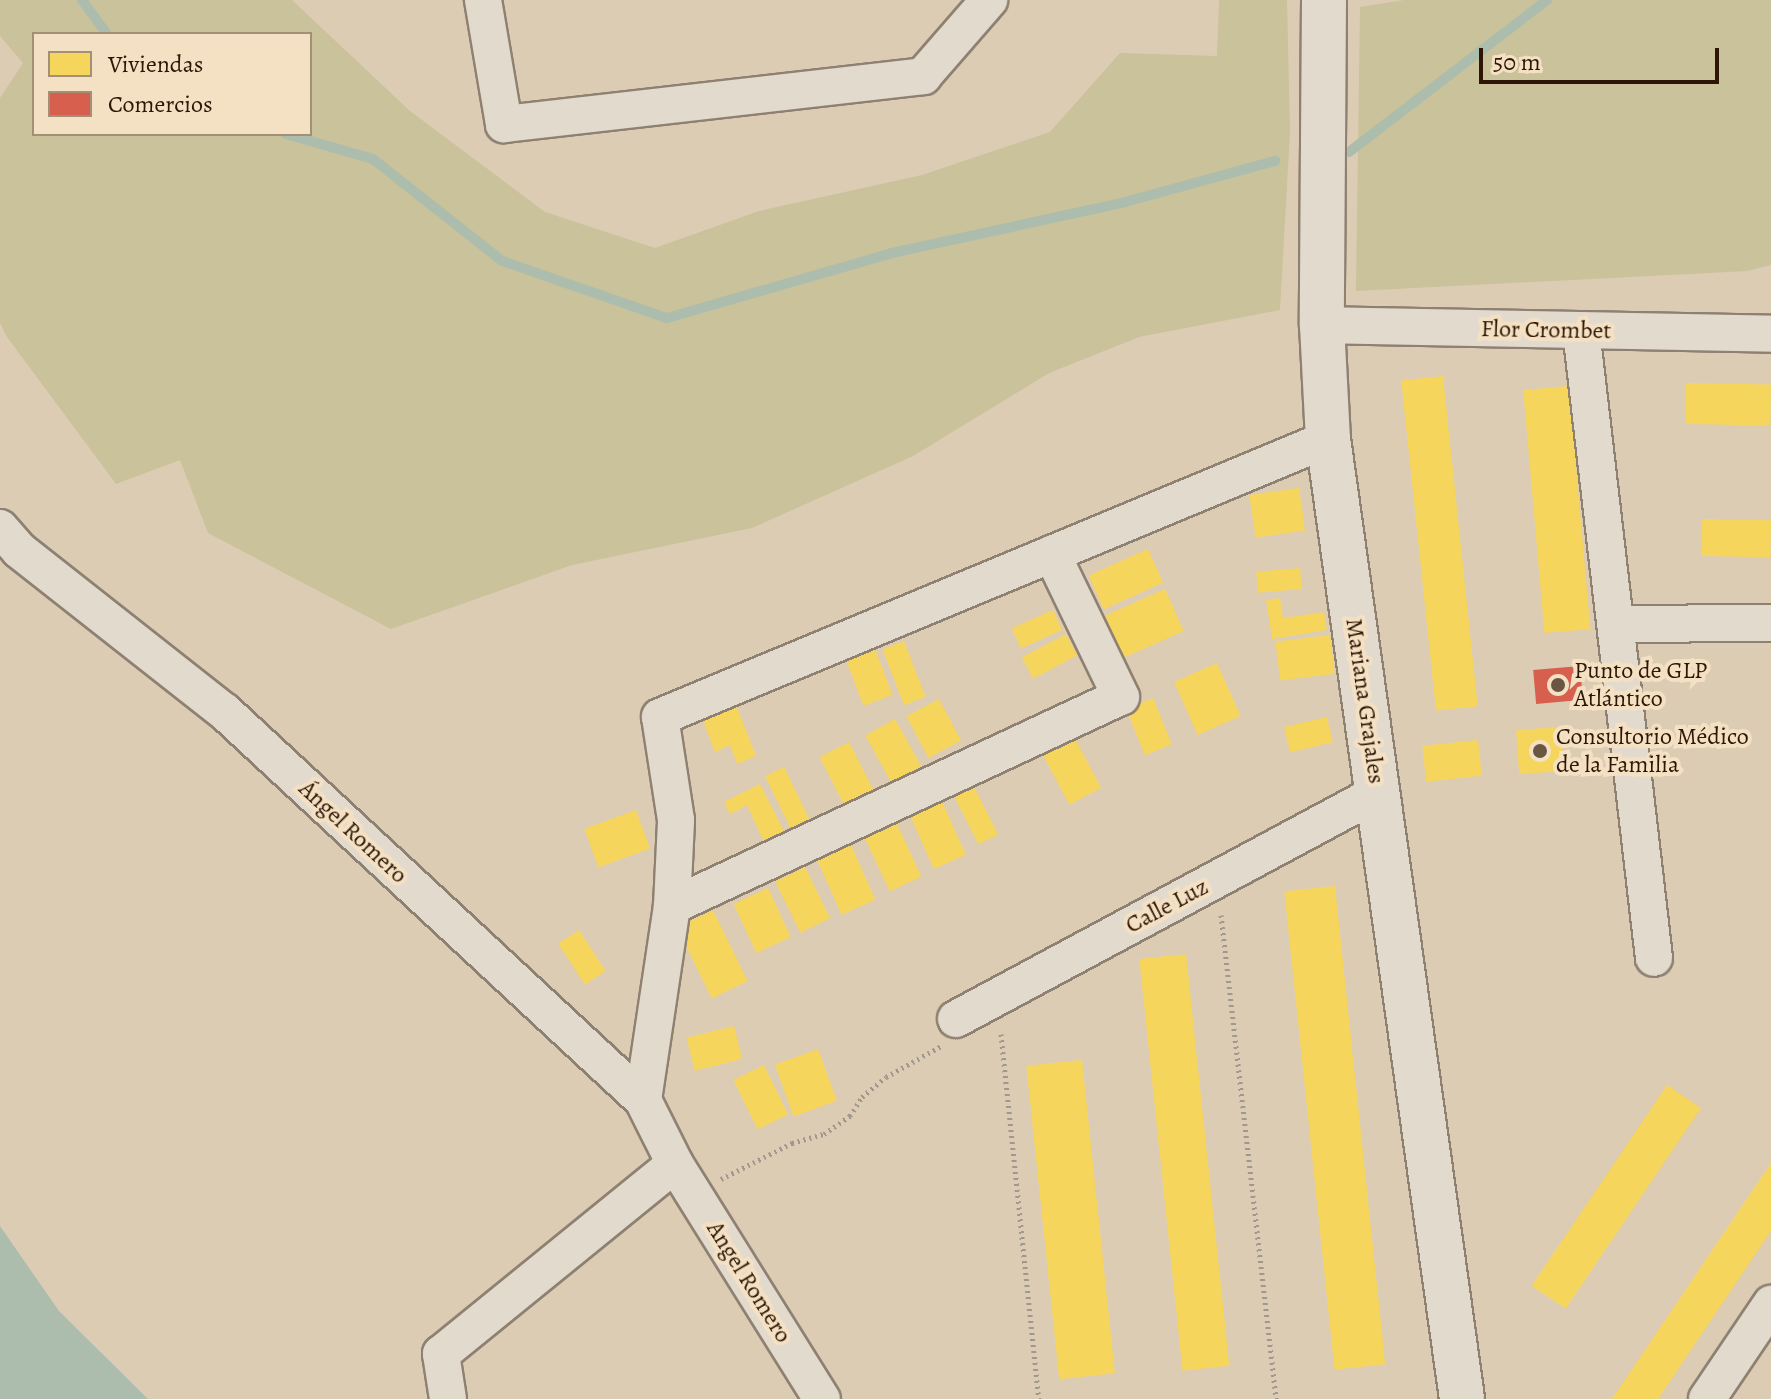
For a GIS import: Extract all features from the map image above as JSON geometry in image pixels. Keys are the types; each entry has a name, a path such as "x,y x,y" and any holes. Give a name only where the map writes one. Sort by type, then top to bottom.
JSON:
{"street":[{"path":"483,0 504,124 923,76 989,0"},
{"name":"Mariana Grajales","path":"1324,0 1322,325 1328,439 1462,1399"},
{"name":"Flor Crombet","path":"1322,325 1771,334"},
{"path":"1581,330 1654,958"},
{"path":"643,1100 672,906 676,820 660,717 1328,439"},
{"name":"Ángel Romero","path":"0,528 19,550 225,712 643,1100 675,1164"},
{"path":"672,906 1121,697 1052,554"},
{"path":"1617,624 1771,623"},
{"name":"Calle Luz","path":"956,1019 1378,793"},
{"path":"448,1399 441,1354 675,1164"},
{"name":"Angel Romero","path":"675,1164 822,1399"},
{"path":"1707,1399 1771,1304"}],"path":[{"path":"1217,879 1276,1399"},
{"path":"997,997 1039,1399"},
{"path":"695,1196 792,1143 824,1134 850,1116 862,1097 886,1077 913,1059 956,1039 956,1019"}],"shaded area":[{"path":"0,0 292,0 410,111 545,212 655,248 759,211 922,175 1050,132 1120,53 1217,56 1219,0 1287,0 1290,132 1280,310 1139,337 1049,373 913,456 752,528 572,565 391,629 208,533 180,460 116,484 7,337 0,323 0,98 23,63 0,36"},
{"path":"1404,0 1771,0 1771,265 1747,271 1356,291 1360,7"},
{"path":"0,1226 59,1311 148,1399 0,1399"}],"building: Viviendas":[{"path":"1443,376 1478,706 1436,711 1401,380"},
{"path":"1686,383 1771,384 1770,425 1685,424"},
{"path":"1569,386 1590,629 1544,633 1523,390"},
{"path":"1299,488 1305,531 1255,538 1249,495"},
{"path":"1702,519 1771,520 1770,557 1701,556"},
{"path":"1148,549 1163,583 1104,609 1089,575"},
{"path":"1300,568 1302,589 1258,593 1256,572"},
{"path":"1165,589 1184,631 1123,658 1105,616"},
{"path":"1280,598 1283,618 1324,612 1327,630 1272,639 1266,600"},
{"path":"1053,610 1062,630 1021,648 1012,628"},
{"path":"1066,634 1077,655 1033,679 1022,657"},
{"path":"1330,635 1335,674 1280,680 1275,642"},
{"path":"904,641 926,697 904,705 883,649"},
{"path":"875,649 893,695 864,706 846,660"},
{"path":"1217,663 1241,716 1198,735 1174,682"},
{"path":"1153,698 1172,744 1145,755 1126,709"},
{"path":"939,699 961,740 928,758 906,716"},
{"path":"735,702 756,756 737,764 730,745 715,752 701,715"},
{"path":"1327,717 1333,742 1290,752 1284,727"},
{"path":"895,719 921,766 891,783 865,735"},
{"name":"Consultorio Médico de la Familia","path":"1561,727 1564,771 1519,774 1516,730"},
{"path":"1072,733 1101,788 1069,805 1040,750"},
{"path":"1478,740 1482,776 1426,782 1422,746"},
{"path":"849,742 874,790 844,805 820,757"},
{"path":"784,767 809,819 791,828 765,776"},
{"path":"760,784 785,833 764,842 747,805 730,814 724,802"},
{"path":"974,787 998,834 978,844 954,797"},
{"path":"941,799 966,855 934,869 909,813"},
{"path":"636,810 650,849 598,867 584,829"},
{"path":"896,822 921,876 890,891 864,837"},
{"path":"851,845 875,900 842,915 817,860"},
{"path":"805,867 830,918 800,933 775,881"},
{"path":"1335,886 1385,1364 1335,1370 1284,891"},
{"path":"768,888 791,937 756,953 734,904"},
{"path":"713,910 748,981 712,999 677,928"},
{"path":"579,930 606,971 585,985 558,944"},
{"path":"1186,954 1229,1366 1183,1371 1139,959"},
{"path":"734,1026 742,1059 695,1071 686,1038"},
{"path":"818,1049 837,1101 794,1116 775,1065"},
{"path":"1082,1060 1115,1373 1059,1379 1026,1066"},
{"path":"764,1065 788,1114 758,1129 733,1080"},
{"path":"1667,1085 1701,1108 1566,1309 1532,1286"},
{"path":"1771,1163 1771,1231 1658,1399 1612,1399"}],"building: Comercios":[{"name":"Punto de GLP Atlántico","path":"1580,666 1583,700 1536,704 1533,670"}],"waterway":[{"path":"82,0 106,32"},
{"path":"1349,152 1547,0"},
{"path":"293,136 373,159 502,261 667,318 892,253 1125,202 1275,161"}],"place":[{"name":"Punto de GLP Atlántico","path":"1558,685"},
{"name":"Consultorio Médico de la Familia","path":"1540,751"}]}
